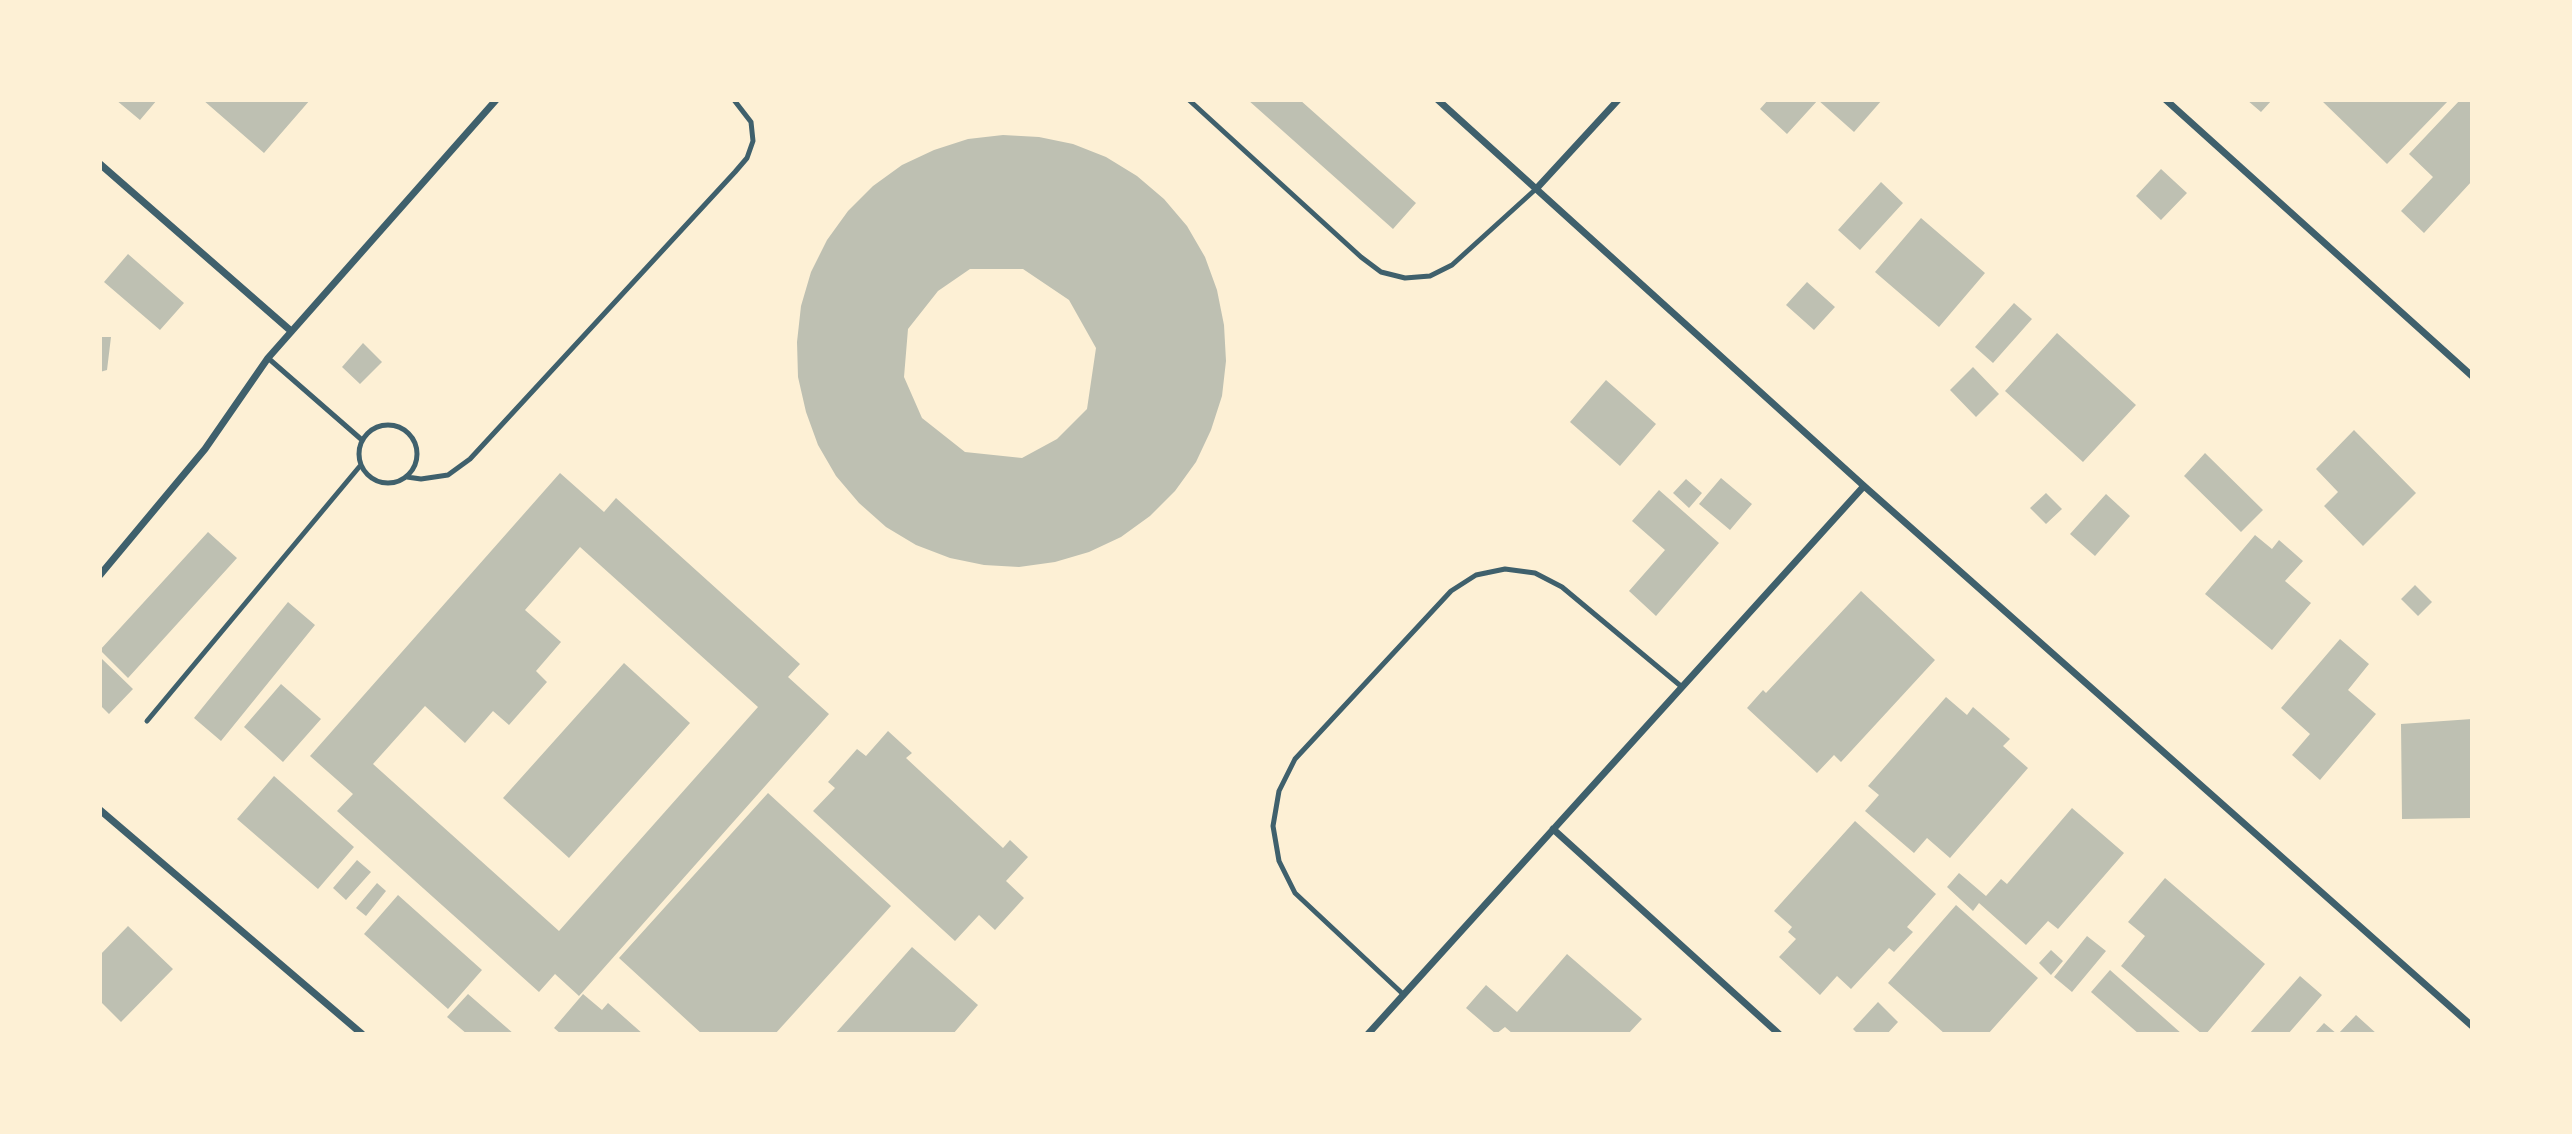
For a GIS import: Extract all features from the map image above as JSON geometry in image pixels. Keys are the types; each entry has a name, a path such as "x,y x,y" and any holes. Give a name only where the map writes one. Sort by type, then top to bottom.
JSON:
{"street":[{"path":"100,575 205,449 268,358 496,100"},
{"path":"1438,100 1864,486 2472,1026"},
{"path":"1537,188 1618,100"},
{"path":"2166,100 2472,376"},
{"path":"100,164 291,331"},
{"path":"1368,1034 1864,486"},
{"path":"100,810 362,1034"},
{"path":"1553,830 1779,1034"}],"lane":[{"path":"407,477 421,479 448,475 470,459 735,172 747,158 753,141 751,122 734,100"},
{"path":"1189,100 1381,272 1405,278 1430,276 1452,265 1537,188"},
{"path":"268,358 362,440"},
{"path":"383,425 395,426 407,432 415,442 417,454 407,477 398,483 386,484 366,475 360,466 358,453 362,440 370,430 383,425"},
{"path":"147,721 360,466"},
{"path":"1404,995 1295,893 1279,861 1273,826 1279,791 1295,759 1451,591 1476,575 1506,569 1535,573 1562,587 1682,687"}],"building":[{"path":"116,100 157,100 140,120"},
{"path":"203,100 310,100 264,153"},
{"path":"1248,100 1300,100 1416,203 1393,229"},
{"path":"1768,100 1818,100 1787,134 1760,109"},
{"path":"1818,100 1882,100 1854,132"},
{"path":"2247,100 2272,100 2261,112"},
{"path":"2321,100 2449,100 2387,164"},
{"path":"2460,100 2472,100 2472,181 2424,233 2401,211 2433,177 2409,154"},
{"path":"1003,135 1039,137 1073,144 1106,157 1137,176 1164,199 1187,226 1205,257 1217,290 1224,325 1226,361 1222,396 1211,430 1196,462 1175,491 1150,516 1121,537 1089,552 1055,562 1019,567 984,565 950,558 916,545 886,527 859,503 836,476 818,445 806,412 798,377 797,342 801,306 811,272 827,240 848,211 873,186 902,165 934,150 968,139","holes":["970,269 1023,269 1069,300 1096,348 1087,409 1057,439 1022,458 965,452 922,418 904,377 908,329 938,291"]},
{"path":"2161,169 2187,193 2161,220 2136,196"},
{"path":"1881,182 1903,203 1860,250 1838,230"},
{"path":"1921,218 1985,273 1939,327 1875,272"},
{"path":"128,254 184,303 160,330 104,282"},
{"path":"1807,282 1835,307 1814,330 1786,305"},
{"path":"2014,303 2032,319 1993,363 1975,347"},
{"path":"2057,333 2136,405 2083,462 2005,391"},
{"path":"100,337 111,337 107,370 100,372"},
{"path":"363,343 382,362 360,384 342,367"},
{"path":"1973,367 1999,394 1976,417 1950,390"},
{"path":"1606,380 1656,424 1620,466 1570,422"},
{"path":"2354,430 2416,493 2363,546 2324,506 2338,492 2316,469"},
{"path":"2205,453 2263,510 2241,532 2184,476"},
{"path":"560,473 604,512 616,498 800,664 788,677 829,714 579,996 555,974 539,992 337,811 353,794 310,756","holes":["580,547 758,707 559,931 373,764 425,706 465,743 493,711 509,725 547,682 536,671 561,642 525,610"]},
{"path":"1721,478 1752,504 1730,530 1699,504"},
{"path":"1686,479 1702,493 1689,508 1673,493"},
{"path":"1659,490 1719,543 1656,616 1629,591 1665,550 1632,521"},
{"path":"2046,493 2062,509 2046,524 2030,508"},
{"path":"2106,494 2130,516 2095,556 2070,534"},
{"path":"208,532 237,558 128,678 100,650"},
{"path":"2255,535 2272,549 2279,540 2303,561 2285,581 2311,603 2272,650 2205,594"},
{"path":"2415,585 2432,602 2418,616 2401,599"},
{"path":"1861,591 1935,660 1841,762 1834,755 1817,773 1747,708 1763,690 1766,693"},
{"path":"288,602 315,625 221,741 194,718"},
{"path":"2340,639 2369,664 2348,690 2376,714 2320,780 2292,755 2310,734 2281,708"},
{"path":"101,658 133,689 109,714 100,705"},
{"path":"624,663 690,723 569,858 503,798"},
{"path":"281,684 321,719 283,762 244,727"},
{"path":"1946,697 1967,715 1973,707 2010,739 2003,746 2028,768 1950,858 1927,838 1914,853 1865,811 1879,795 1868,786"},
{"path":"2472,719 2472,818 2402,819 2401,724"},
{"path":"888,731 912,753 906,758 1003,848 1010,840 1028,857 1006,881 1024,898 995,930 979,915 955,941 813,811 835,788 828,782 857,749 866,756"},
{"path":"274,776 354,847 318,889 237,819"},
{"path":"768,793 891,906 775,1034 702,1034 619,958"},
{"path":"2072,808 2124,853 2058,929 2048,921 2026,945 1979,903 1973,911 1947,887 1959,873 1986,896 2001,879 2007,884"},
{"path":"1855,821 1936,894 1907,927 1913,932 1894,952 1889,948 1851,989 1837,976 1820,995 1779,957 1796,939 1788,932 1792,927 1774,911"},
{"path":"357,860 371,872 346,900 333,888"},
{"path":"2165,878 2265,964 2206,1034 2202,1034 2121,966 2145,936 2128,922"},
{"path":"377,883 386,891 366,916 356,908"},
{"path":"398,895 482,970 448,1009 364,934"},
{"path":"1956,905 2038,978 1988,1034 1945,1034 1888,983"},
{"path":"128,926 173,969 121,1022 100,1001 100,955"},
{"path":"2087,936 2106,951 2072,992 2054,977"},
{"path":"912,947 978,1005 953,1034 835,1034"},
{"path":"2051,950 2063,961 2051,975 2039,963"},
{"path":"1567,954 1642,1019 1628,1034 1513,1034 1505,1027 1496,1034 1466,1008 1486,985 1517,1012"},
{"path":"2110,970 2182,1034 2139,1034 2091,992"},
{"path":"2300,976 2322,995 2288,1034 2249,1034"},
{"path":"468,994 514,1034 467,1034 447,1017"},
{"path":"583,994 602,1010 608,1003 643,1034 561,1034 554,1028"},
{"path":"1878,1002 1898,1022 1887,1034 1858,1034 1853,1029"},
{"path":"2356,1015 2377,1034 2338,1034"},
{"path":"2324,1023 2337,1034 2314,1034"}]}
